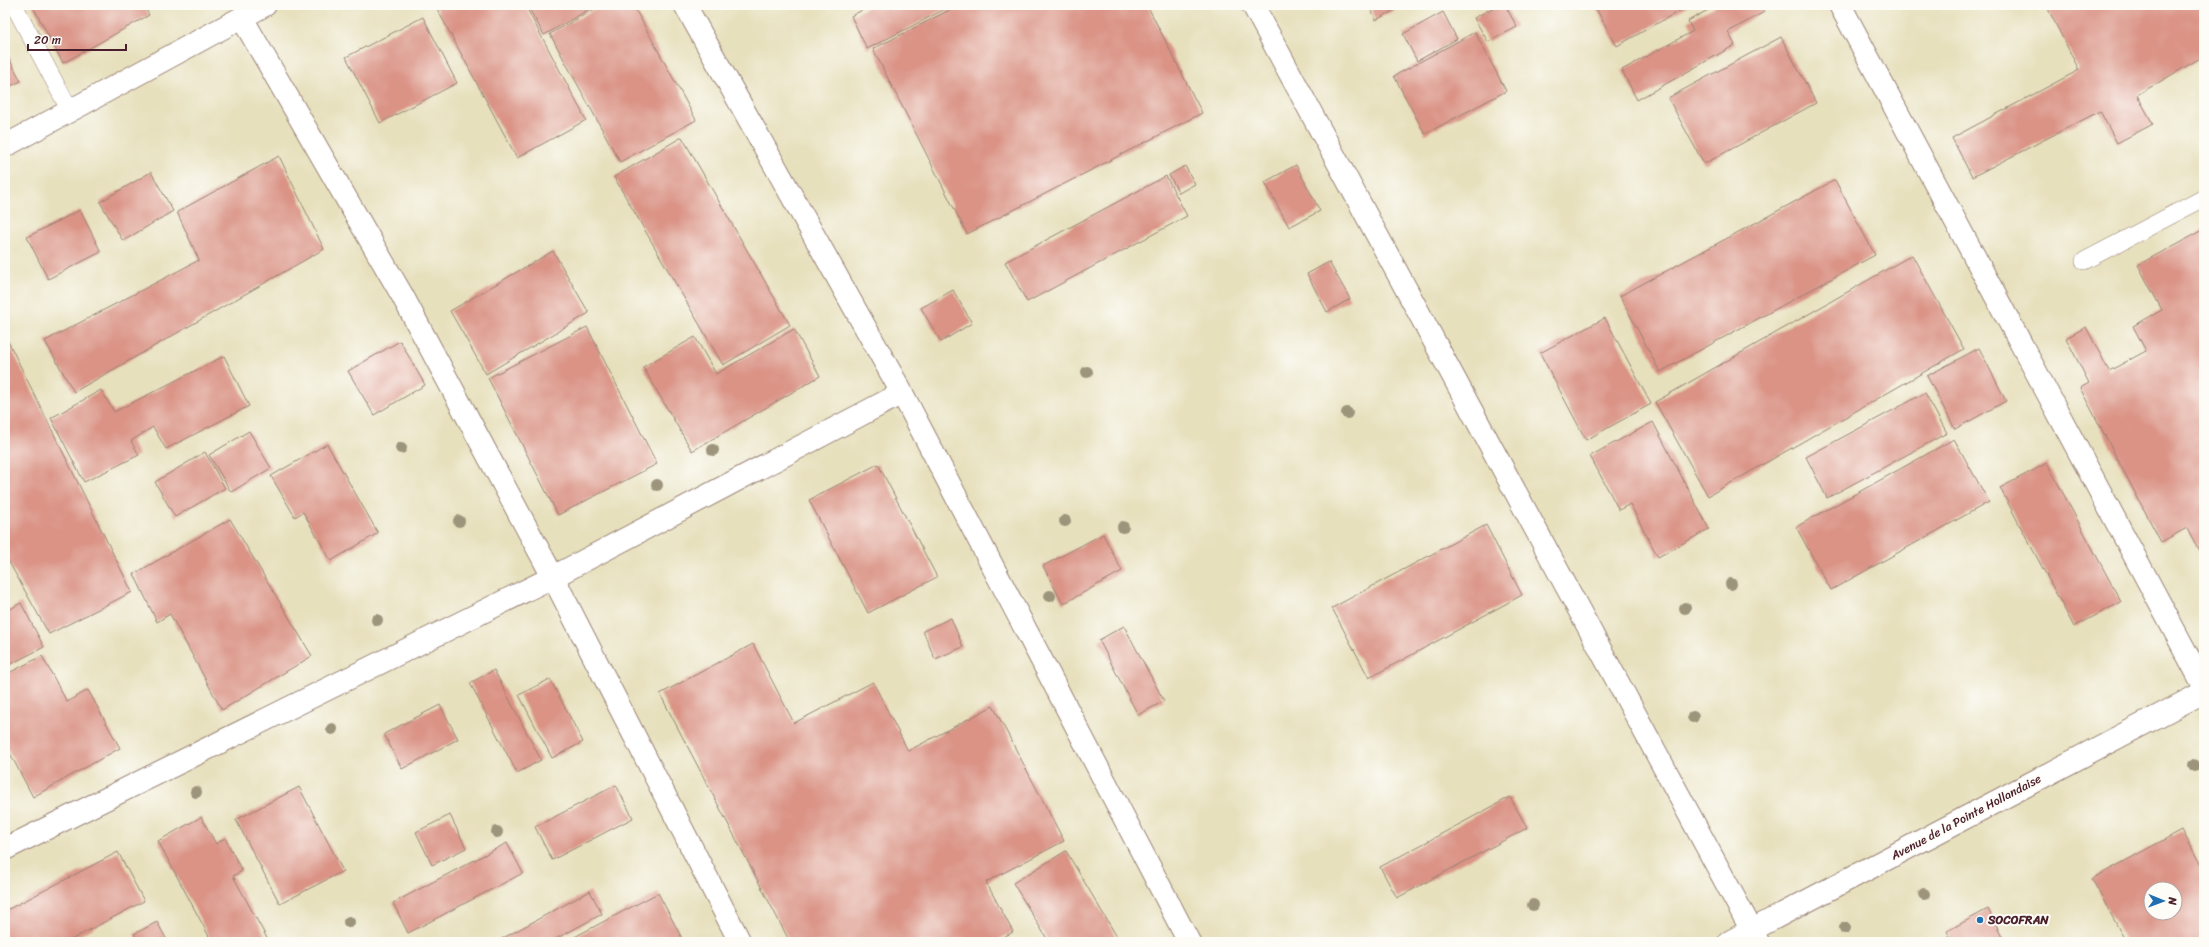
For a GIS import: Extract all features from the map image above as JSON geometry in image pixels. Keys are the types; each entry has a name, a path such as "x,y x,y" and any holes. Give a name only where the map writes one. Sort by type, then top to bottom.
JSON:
{"street":[{"path":"5,146 265,5"},
{"path":"685,5 902,393 1189,942"},
{"path":"1252,5 1755,936"},
{"path":"1840,5 2204,686"},
{"path":"242,18 402,295 553,577 740,942"},
{"path":"5,849 553,577 902,393"},
{"name":"Avenue de la Pointe Hollandaise","path":"1729,942 1755,936 2204,692"}],"lane":[{"path":"14,5 70,111"},
{"path":"2084,261 2204,198"}],"building":[{"path":"32,5 144,5 149,15 63,63"},
{"path":"435,5 525,5 586,120 517,158"},
{"path":"527,5 597,5 544,35"},
{"path":"602,5 633,5 696,120 620,162 550,34"},
{"path":"872,5 953,5 867,49 851,16"},
{"path":"959,5 1147,5 1202,113 967,234 873,49"},
{"path":"1369,5 1404,5 1376,20"},
{"path":"1498,5 1505,5 1517,27 1488,42 1474,18"},
{"path":"1594,5 1690,5 1617,46"},
{"path":"1717,5 1760,5 1764,12 1728,32 1735,45 1637,100 1622,70 1693,31 1688,21"},
{"path":"2046,5 2204,5 2204,56 2137,95 2153,124 2117,143 2100,111 1972,177 1952,138 2079,70"},
{"path":"1443,12 1457,39 1417,61 1403,34"},
{"path":"423,17 457,83 380,123 346,57"},
{"path":"1475,32 1506,91 1425,134 1394,76"},
{"path":"1781,37 1816,103 1704,164 1668,98"},
{"path":"5,51 21,81 5,89"},
{"path":"682,137 790,325 723,365 614,177"},
{"path":"279,156 324,249 74,392 45,341 199,260 177,212"},
{"path":"1296,165 1320,211 1289,227 1265,182"},
{"path":"1185,166 1195,184 1179,193 1169,175"},
{"path":"151,172 173,211 123,241 100,202"},
{"path":"1166,176 1187,216 1027,302 1005,262"},
{"path":"1835,180 1875,255 1660,372 1620,296"},
{"path":"80,210 101,252 48,279 27,237"},
{"path":"2204,229 2204,560 2187,528 2161,542 2080,388 2089,383 2066,338 2086,327 2109,371 2146,351 2133,326 2162,310 2138,265"},
{"path":"553,251 589,313 486,374 450,311"},
{"path":"1912,255 1964,349 1708,496 1655,402"},
{"path":"1329,262 1350,299 1327,312 1307,274"},
{"path":"953,290 972,323 941,342 921,308"},
{"path":"1605,318 1651,404 1586,440 1540,353"},
{"path":"587,327 657,464 558,515 488,378"},
{"path":"794,329 820,376 692,451 643,367 695,337 716,374"},
{"path":"5,335 132,592 49,634 5,555"},
{"path":"400,341 425,385 374,415 348,371"},
{"path":"1979,348 2006,401 1955,429 1927,376"},
{"path":"224,356 249,406 166,449 153,427 131,441 139,455 84,482 51,418 101,390 114,412"},
{"path":"1925,393 1947,433 1827,498 1806,457"},
{"path":"1653,422 1709,529 1658,557 1630,504 1619,510 1590,456"},
{"path":"249,431 271,468 231,492 209,455"},
{"path":"1954,439 1989,502 1831,590 1796,527"},
{"path":"327,444 378,533 331,561 303,512 295,517 271,476"},
{"path":"205,452 225,488 175,517 155,482"},
{"path":"2047,463 2121,602 2074,627 2000,488"},
{"path":"878,464 937,577 868,613 809,500"},
{"path":"230,519 312,656 222,710 170,614 157,622 134,574"},
{"path":"1486,525 1522,595 1369,678 1332,608"},
{"path":"1103,534 1122,571 1063,604 1043,566"},
{"path":"21,603 44,647 5,667 5,612"},
{"path":"951,618 963,647 935,659 923,631"},
{"path":"1124,626 1164,701 1138,715 1099,640"},
{"path":"753,644 794,723 873,682 908,751 993,706 1064,841 986,882 1013,932 994,942 790,942 660,694"},
{"path":"42,656 67,702 88,690 120,748 33,797 5,744 5,675"},
{"path":"494,670 541,760 517,773 470,683"},
{"path":"550,679 583,742 552,758 519,695"},
{"path":"440,705 458,739 402,769 384,734"},
{"path":"616,785 633,818 552,860 535,827"},
{"path":"299,787 343,871 280,904 236,820"},
{"path":"1510,797 1527,828 1397,898 1380,867"},
{"path":"450,815 466,848 432,865 416,832"},
{"path":"201,817 216,844 225,838 242,871 233,876 269,942 212,942 158,841"},
{"path":"2182,830 2204,871 2204,942 2126,942 2092,879"},
{"path":"507,843 523,873 408,933 393,903"},
{"path":"1066,851 1120,942 1049,942 1013,883"},
{"path":"118,852 144,901 67,942 7,942 5,938 5,911"},
{"path":"590,891 602,914 550,942 496,942"},
{"path":"658,893 684,942 565,942"},
{"name":"SOCOFRAN","path":"1988,909 2005,942 1952,942 1947,931"},
{"path":"157,922 168,942 138,942 134,934"}],"place":[{"name":"SOCOFRAN","path":"1980,920"}]}
